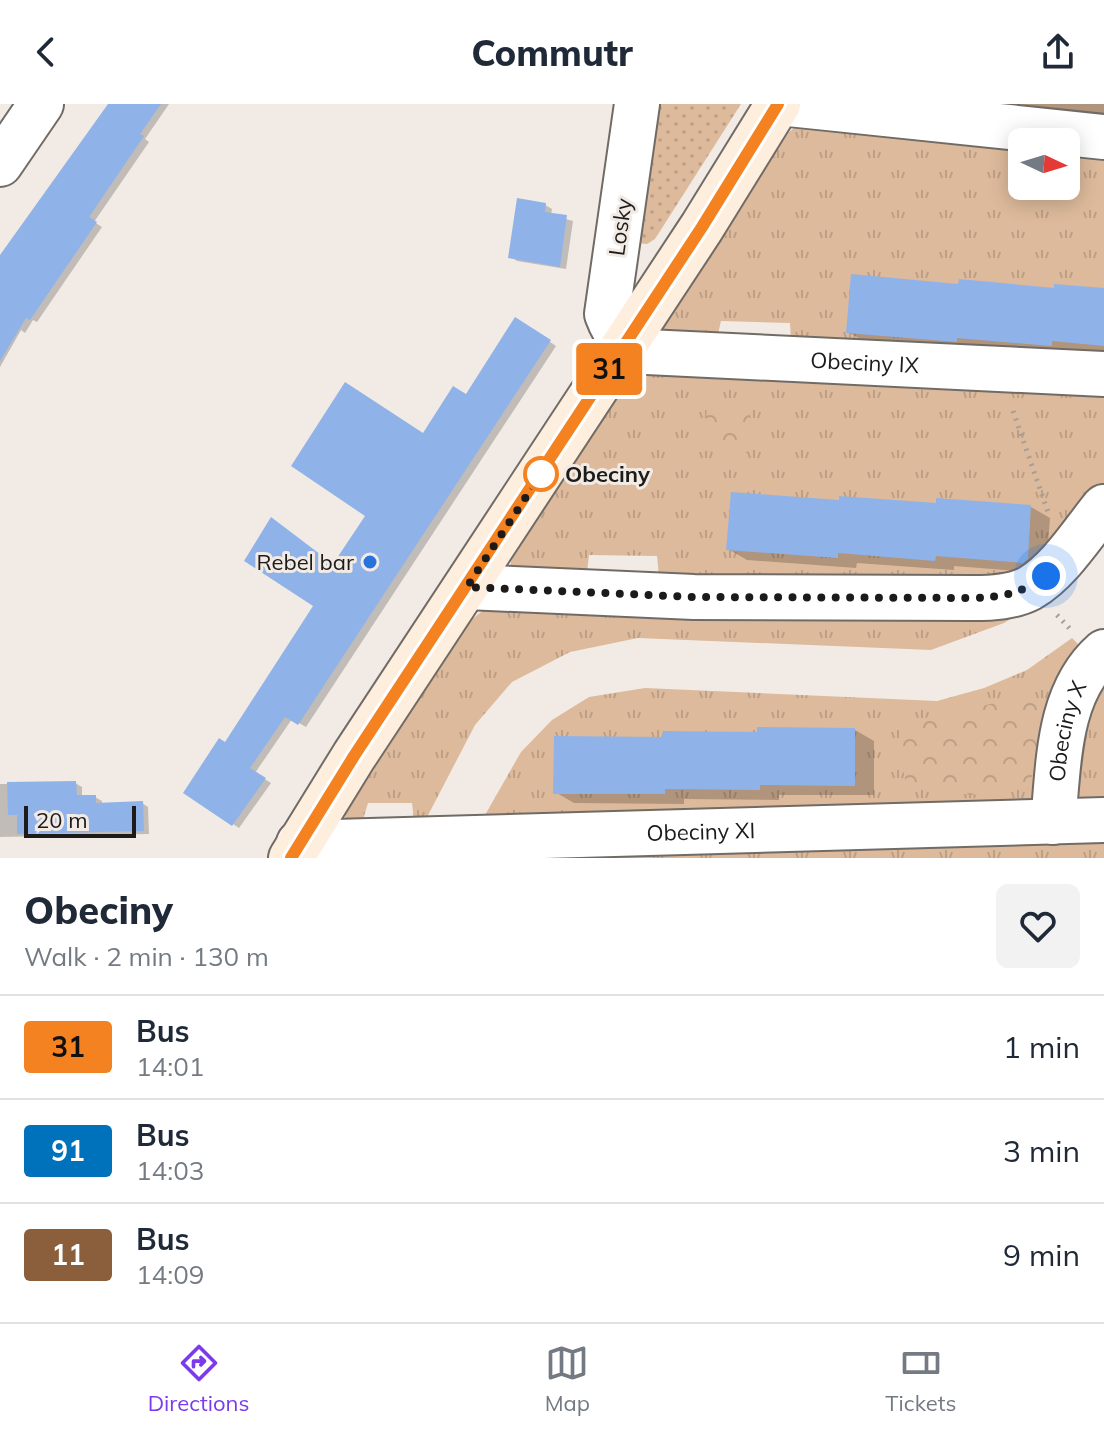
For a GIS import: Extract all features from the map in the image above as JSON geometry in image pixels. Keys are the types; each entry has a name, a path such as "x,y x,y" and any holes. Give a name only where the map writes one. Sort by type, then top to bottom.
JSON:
{"street":[{"path":"0,164 41,104"},
{"name":"Losky","path":"625,344 613,330 607,314 637,104"},
{"path":"295,851 778,104"},
{"path":"789,104 1104,137"},
{"name":"Obeciny IX","path":"625,344 647,352 1104,374"},
{"path":"467,587 694,597 1008,596 1044,575 1104,507"},
{"name":"Obeciny X","path":"1053,822 1063,732 1069,707 1077,686 1101,654"},
{"name":"Obeciny XI","path":"295,851 409,839 1104,820"}],"path":[{"path":"998,368 1048,512 1044,575 1101,654"}],"green space":[{"path":"646,104 741,104 655,239 647,244 636,243"},
{"path":"951,104 1104,104 1104,127"},
{"path":"799,124 1008,141 1008,200 1080,200 1080,145 1104,148 1104,365 791,341 790,323 721,321 718,334 663,331 664,323 789,132"},
{"path":"645,368 1104,381 1104,494 1014,583 659,576 657,556 589,555 587,572 510,574 511,558 628,379"},
{"path":"707,404 750,405 748,453 704,451"},
{"path":"490,605 1033,605 1004,623 931,650 638,638 570,652 512,682 475,725 424,823 414,820 412,803 368,803 361,826 346,825 345,814 471,620"},
{"path":"1072,638 1088,654 1031,806 477,829 521,752 552,720 589,697 645,688 937,701 984,688 1027,670"},
{"path":"1104,663 1104,808 1075,799 1073,747"},
{"path":"1031,693 1043,711 1045,729 1040,763 1027,781 996,794 977,795 906,782 898,750 904,720 950,715"},
{"path":"1104,825 1104,858 460,858"}],"building":[{"path":"108,104 161,104 140,134 144,136 89,217 97,222 30,320 26,318 0,361 0,255"},
{"path":"517,198 546,203 545,212 567,215 560,267 508,258"},
{"path":"851,274 958,284 959,279 1054,288 1054,284 1104,288 1104,346 1052,341 1052,346 957,338 957,342 846,333"},
{"path":"515,317 551,340 298,725 285,717 250,768 266,778 232,826 183,793 219,738 225,742 313,606 244,561 271,517 333,564 365,516 291,466 345,382 423,433 453,386 466,394"},
{"path":"731,492 839,500 839,496 936,503 936,498 1031,505 1028,559 1023,563 936,556 935,561 838,553 838,558 726,550"},
{"path":"757,727 855,728 855,786 760,785 760,790 665,789 665,794 553,794 554,736 662,737 663,731 757,732"},
{"path":"76,781 77,795 96,795 96,803 143,801 144,831 17,834 17,815 8,815 7,782"}],"bus line":[{"name":"31","path":"291,858 354,756 702,227 778,104"}],"place":[{"name":"Obeciny","path":"541,474"},
{"name":"Rebel bar","path":"370,562"}],"route":[{"path":"541,474 467,587 694,597 990,598 1008,596 1029,588 1046,576"}]}
